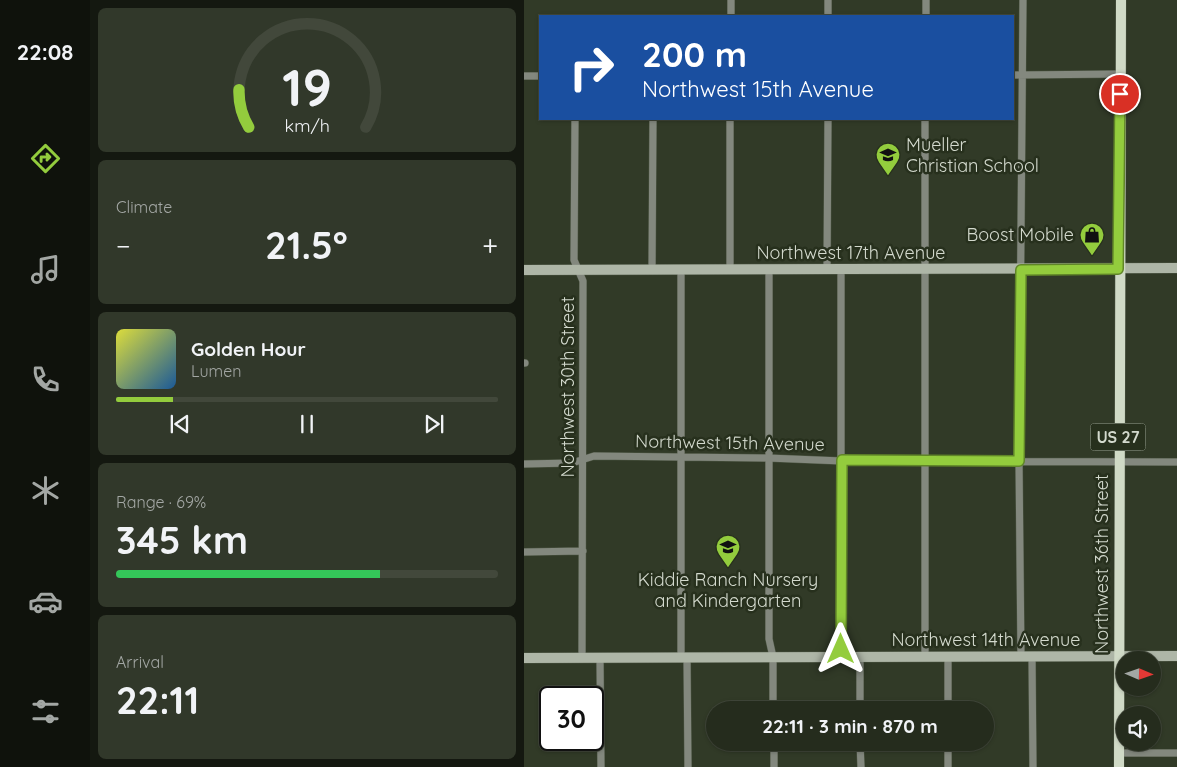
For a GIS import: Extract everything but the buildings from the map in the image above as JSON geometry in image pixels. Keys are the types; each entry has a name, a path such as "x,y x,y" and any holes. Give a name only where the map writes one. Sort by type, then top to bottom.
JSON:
{"main road":[{"name":"Northwest 36th Street","path":"1119,651 1118,269 1121,0"},
{"name":"Northwest 17th Avenue","path":"524,270 1021,270 1177,268"},
{"name":"Northwest 14th Avenue","path":"524,658 1116,656"},
{"name":"Northwest 14th Avenue","path":"1162,656 1177,656"},
{"name":"Northwest 36th Street","path":"1119,696 1119,767"}],"street":[{"path":"731,0 731,15"},
{"path":"828,0 828,15"},
{"path":"926,0 926,15"},
{"path":"1020,656 1019,461 1023,0"},
{"path":"1014,75 1120,74"},
{"path":"524,76 539,76"},
{"name":"Northwest 30th Street","path":"575,120 574,260 583,281 582,658"},
{"path":"652,120 652,270"},
{"path":"730,120 730,270"},
{"path":"827,270 828,120"},
{"path":"925,120 925,656"},
{"path":"681,270 680,457 688,767"},
{"path":"769,270 769,639 773,657 773,701"},
{"path":"841,270 841,657"},
{"name":"Northwest 15th Avenue","path":"524,464 566,464 594,456 925,461 1177,462"},
{"path":"524,552 583,551"},
{"path":"1032,656 1033,767"},
{"path":"860,657 860,701"},
{"path":"948,657 948,701"},
{"path":"600,658 601,767"},
{"path":"774,751 774,767"},
{"path":"860,751 861,767"},
{"path":"948,751 948,767"},
{"path":"1119,753 1177,753"}],"place":[{"name":"Mueller Christian School","path":"888,176"},
{"name":"Boost Mobile","path":"1092,256"},
{"name":"Kiddie Ranch Nursery and Kindergarten","path":"728,568"}],"route":[{"path":"841,649 842,460 1019,461 1021,270 1118,269 1120,94"}]}
